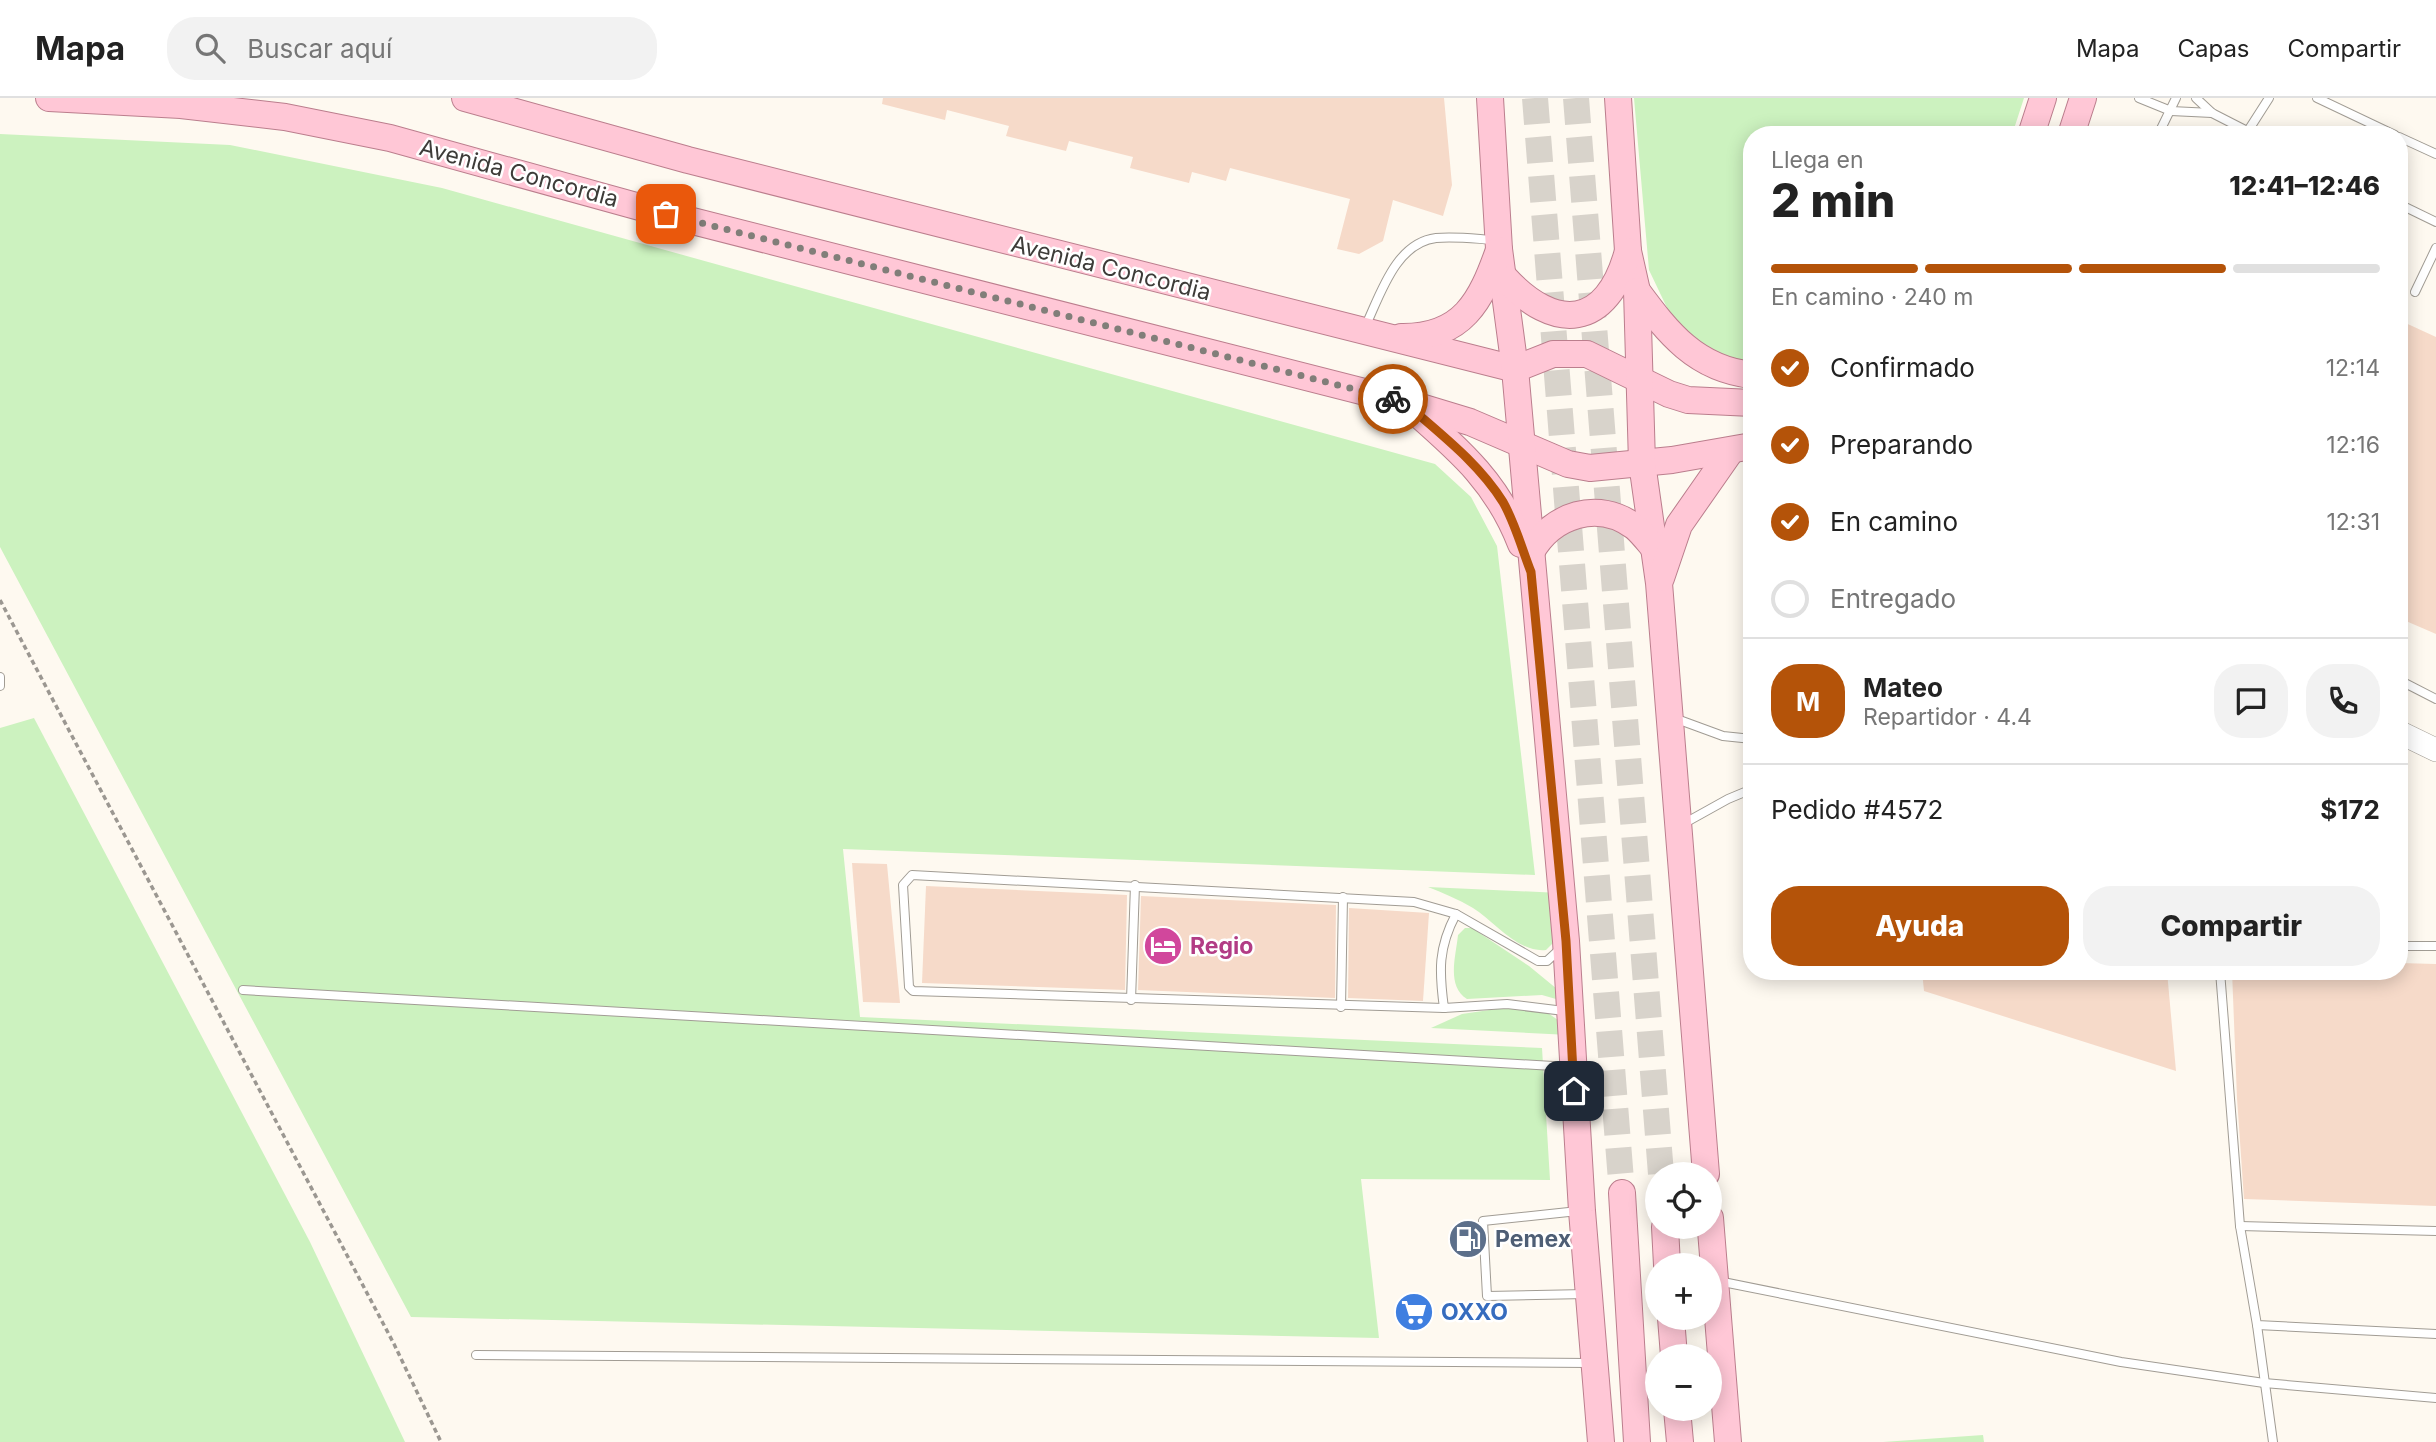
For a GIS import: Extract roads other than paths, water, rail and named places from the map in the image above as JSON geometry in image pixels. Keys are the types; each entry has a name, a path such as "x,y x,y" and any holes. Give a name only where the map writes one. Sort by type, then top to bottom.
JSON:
{"main road":[{"name":"Avenida Concordia","path":"49,98 181,106 272,116 390,138 666,214 1404,402 1470,422 1568,464 1590,468 1743,451"},
{"name":"Avenida Concordia","path":"465,98 688,160 1369,335 1515,369"},
{"path":"1490,98 1499,244 1515,369 1519,444 1566,941 1582,1211 1601,1442"},
{"path":"1618,98 1628,251 1637,291 1642,463 1659,583 1705,1162"},
{"path":"2034,126 2043,98"},
{"path":"2074,126 2083,98"},
{"path":"1369,335 1413,337 1456,323 1477,303 1499,244"},
{"path":"1504,277 1528,302 1543,311 1560,315 1575,314 1596,308 1613,290 1621,277 1628,251"},
{"path":"1637,291 1668,332 1688,351 1723,370 1743,373"},
{"path":"1515,369 1553,354 1570,351 1601,359 1653,388 1688,400 1743,403"},
{"path":"1404,402 1469,460 1486,479 1511,519 1531,562"},
{"path":"1659,583 1679,525 1743,451"},
{"path":"1531,562 1541,535 1556,522 1596,512 1620,519 1636,528 1654,548"},
{"path":"1622,1193 1637,1442"},
{"path":"1719,1330 1728,1442"},
{"path":"1678,1421 1680,1442"}],"street":[{"path":"2408,736 2436,750"}],"lane":[{"path":"2139,98 2171,111 2212,113"},
{"path":"2163,126 2176,98"},
{"path":"2196,98 2212,113 2235,126"},
{"path":"2253,126 2269,98"},
{"path":"2317,98 2376,126"},
{"path":"2408,141 2436,154"},
{"path":"2408,208 2436,222"},
{"path":"1369,335 1395,266 1415,245 1435,238 1499,244"},
{"path":"2415,292 2436,248"},
{"path":"0,677 0,686"},
{"path":"2408,685 2436,699"},
{"path":"1669,716 1723,736 1743,738"},
{"path":"1678,828 1743,793"},
{"path":"1566,941 1558,952 1542,962 1456,914 1414,902 912,875 903,885 909,987 913,991 1341,1007 1444,1009 1507,1004 1552,1007 1569,1013"},
{"path":"1131,1000 1135,885"},
{"path":"1341,1007 1343,897"},
{"path":"1444,1009 1441,949 1456,914"},
{"path":"2408,946 2436,946"},
{"path":"2221,980 2240,1226 2273,1442"},
{"path":"243,990 1573,1068"},
{"path":"1582,1211 1483,1221 1487,1296 1589,1294"},
{"path":"2240,1226 2436,1231"},
{"path":"1722,1281 2121,1362 2264,1383 2436,1398"},
{"path":"2257,1325 2436,1334"},
{"path":"476,1355 1595,1363"}],"tunnel":[{"path":"1535,98 1622,1193"},
{"path":"1576,98 1660,1162"}],"place":[{"name":"Regio","path":"1163,946"},
{"name":"Pemex","path":"1468,1239"},
{"name":"OXXO","path":"1414,1312"}]}
